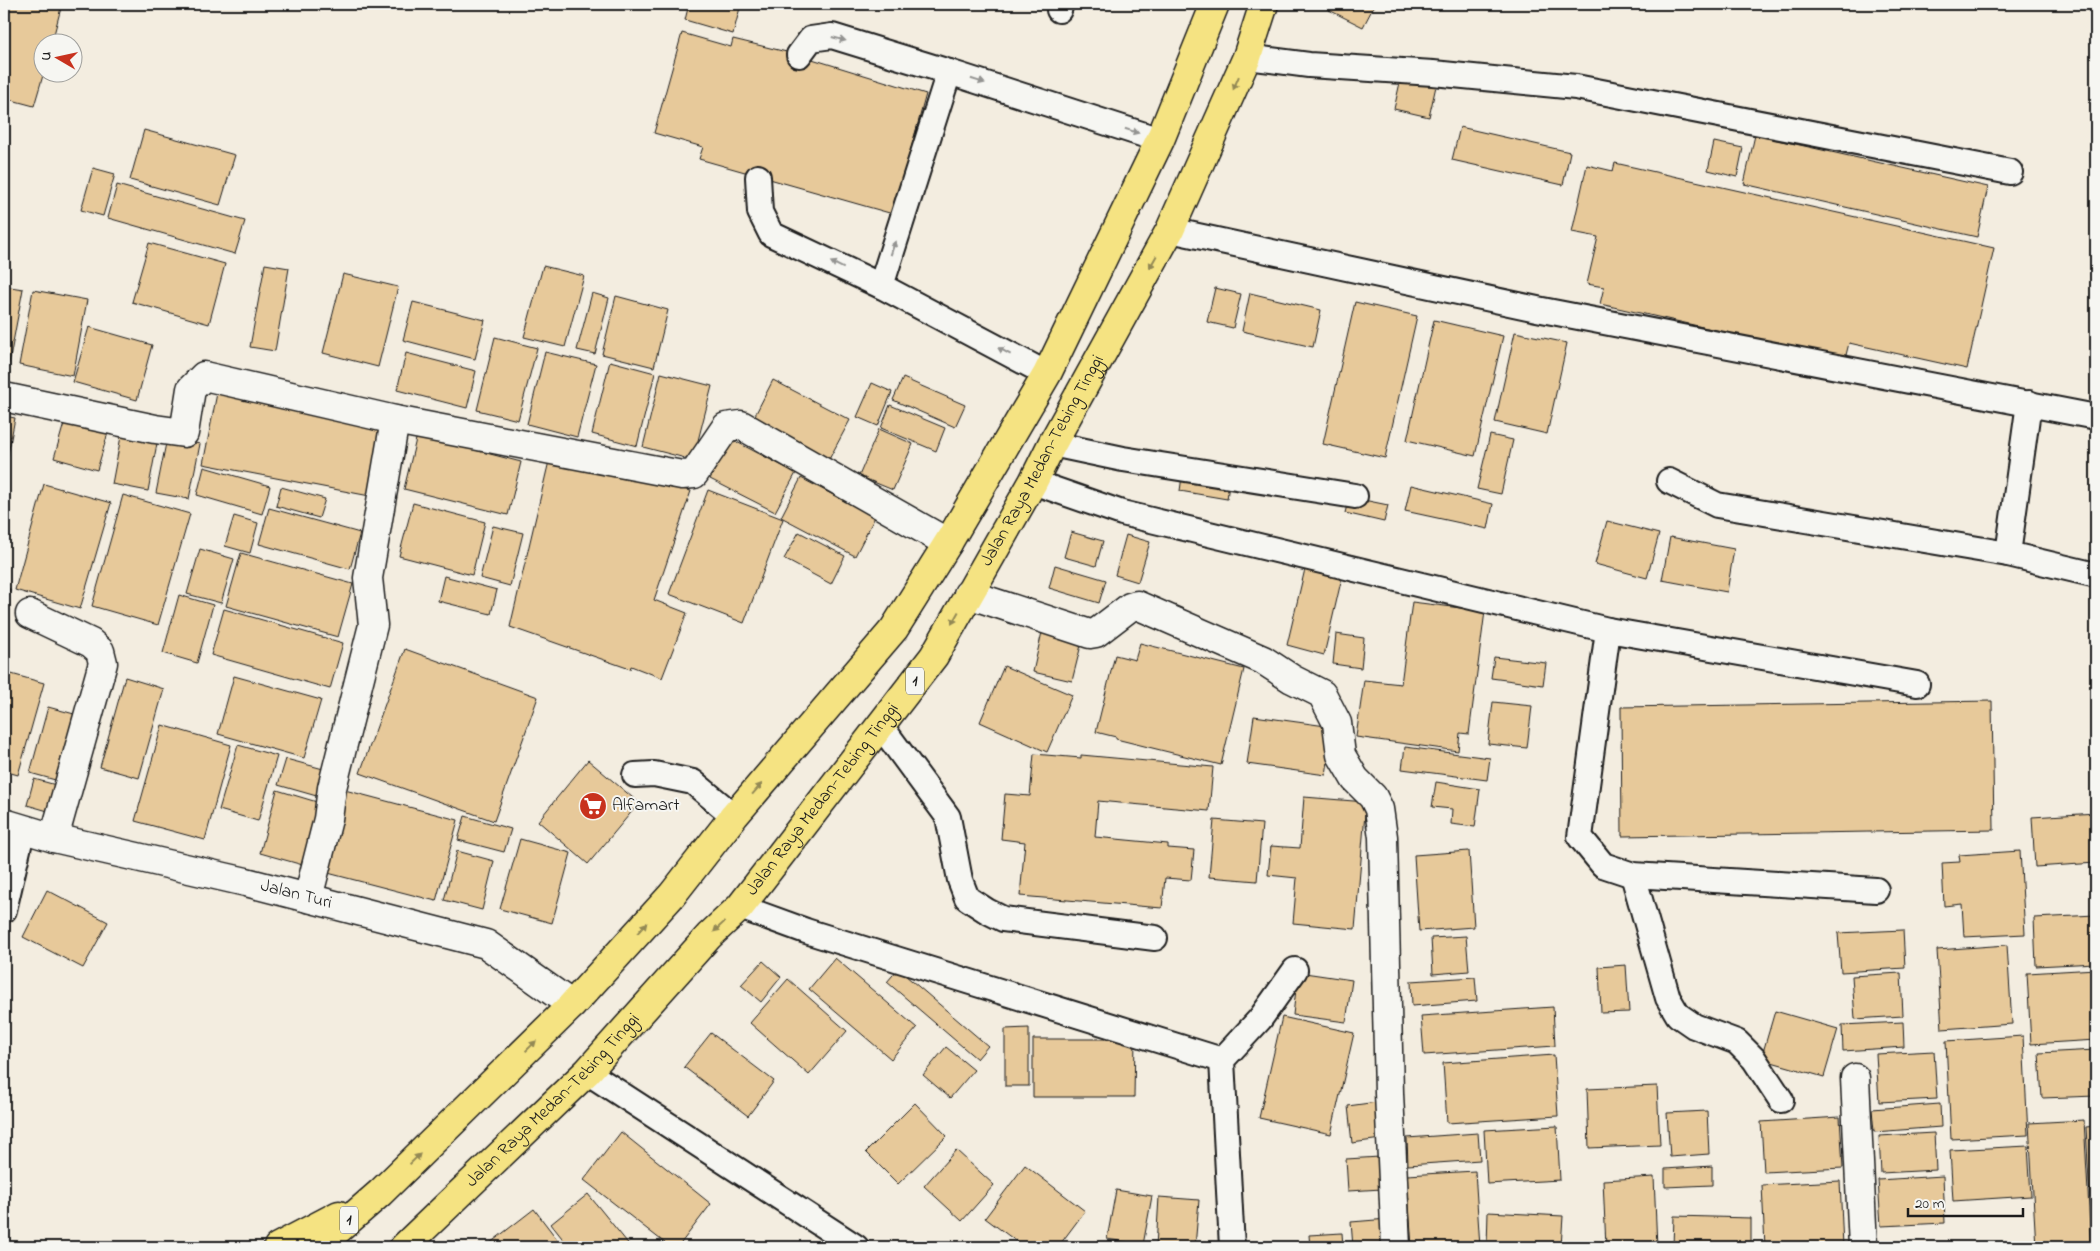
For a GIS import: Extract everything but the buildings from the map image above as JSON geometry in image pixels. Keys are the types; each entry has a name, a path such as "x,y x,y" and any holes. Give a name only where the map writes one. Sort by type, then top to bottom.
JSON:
{"highway":[{"name":"1","path":"318,1247 380,1193 572,1005 672,894 734,816 894,629 948,543 1047,374 1160,140 1215,4"},
{"name":"Jalan Raya Medan-Tebing Tinggi","path":"404,1247 587,1072 709,936 740,907 934,656 1033,482 1170,230 1247,57 1264,4"},
{"path":"278,1247 380,1193"}],"street":[{"path":"4,397 155,429 184,433 191,389 204,376 395,420 682,475 694,474 726,426 741,425 948,543"},
{"path":"308,898 328,819 332,788 373,626 368,578 395,420"},
{"path":"968,594 1090,634 1096,633 1130,607 1137,605 1262,660 1292,679 1322,694 1337,723 1341,756 1355,779 1373,797 1378,810 1383,837 1389,1093 1396,1247"},
{"path":"30,614 91,643 100,651 103,663 54,838"},
{"name":"Jalan Turi","path":"14,826 54,838 246,882 486,944 572,1005"},
{"path":"1855,1078 1863,1247"}],"lane":[{"path":"799,55 811,39 832,36 1160,140"},
{"path":"1247,57 1310,65 1433,73 1576,87 2010,172"},
{"path":"880,286 949,72"},
{"path":"758,177 760,212 771,234 880,286 1047,374"},
{"path":"1170,230 1537,309 2096,417"},
{"path":"2008,554 2029,403"},
{"path":"1052,444 1123,459 1355,496"},
{"path":"1669,481 1717,505 2008,554 2096,575"},
{"path":"1033,482 1122,513 1608,630 1917,684"},
{"path":"1608,630 1580,838 1603,865 1633,875 1876,890"},
{"path":"881,726 948,817 960,880 967,898 1003,919 1155,938"},
{"path":"635,775 654,774 693,782 734,816"},
{"path":"4,910 14,826"},
{"path":"1633,875 1668,998 1678,1016 1694,1026 1737,1042 1754,1059 1781,1100"},
{"path":"740,907 815,934 1222,1060"},
{"path":"1232,1247 1222,1060 1260,1020 1295,970"},
{"path":"587,1072 856,1247"}],"place":[{"name":"Alfamart","path":"593,806"}]}
